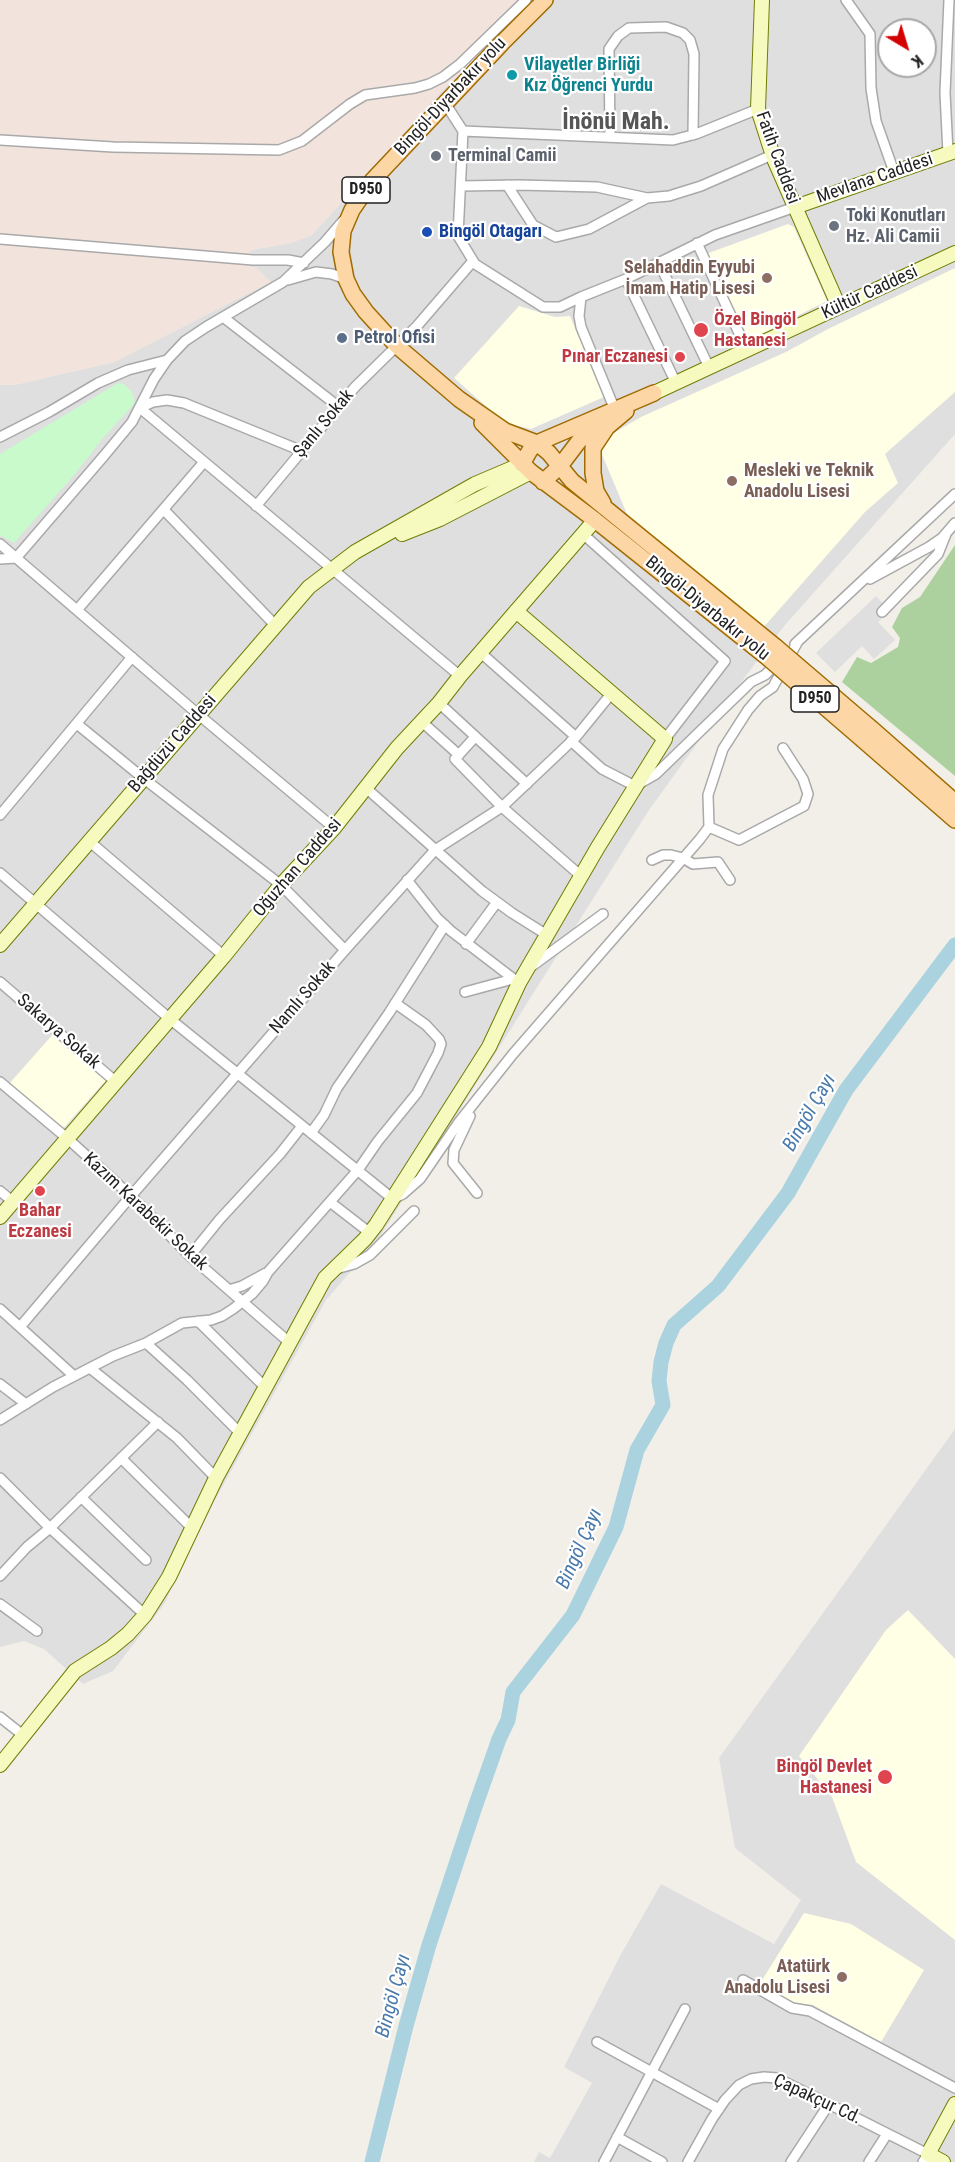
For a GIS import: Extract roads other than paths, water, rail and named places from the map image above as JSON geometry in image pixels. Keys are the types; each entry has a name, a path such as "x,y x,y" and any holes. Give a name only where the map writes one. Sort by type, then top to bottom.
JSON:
{"main road":[{"name":"Bingöl-Diyarbakır yolu","path":"545,0 372,181 352,210 343,231 341,252 346,279 352,294 397,346 459,399 526,468 772,653"},
{"path":"526,468 530,450 537,443 654,393"},
{"path":"543,482 560,466 591,429 654,393"},
{"path":"606,509 596,491 591,465 593,448 617,417 654,393"},
{"name":"Bingöl-Diyarbakır yolu","path":"459,399 505,430 537,443 549,453 572,481 867,735 955,820"},
{"name":"Bingöl-Diyarbakır yolu","path":"867,735 955,802"}],"street":[{"path":"0,140 113,147 279,150 302,141 365,95 415,88 443,77 460,64 526,0"},
{"name":"Fatih Caddesi","path":"762,0 758,109 772,155 839,307"},
{"path":"846,0 870,34 871,88 876,121 894,172"},
{"path":"949,0 945,93 951,152"},
{"path":"610,137 609,49 618,36 628,28 666,27 683,33 690,40 694,54 693,135"},
{"path":"445,103 463,131 458,236 473,261 543,307 560,307 626,279 698,243 795,207"},
{"path":"463,131 672,140 693,135 758,109"},
{"name":"Mevlana Caddesi","path":"795,207 951,152"},
{"path":"461,186 597,188 647,198 669,196 701,186 772,155"},
{"path":"507,186 532,225 556,237 589,229 647,198"},
{"path":"0,559 16,558 120,437 140,408 154,379 167,360 185,341 283,282 304,263 352,210"},
{"path":"0,239 304,263"},
{"path":"698,243 747,350"},
{"name":"Kültür Caddesi","path":"654,393 955,253"},
{"name":"Şanlı Sokak","path":"256,507 355,387 417,326 473,261"},
{"path":"658,263 710,368"},
{"path":"283,282 316,272 346,279"},
{"path":"626,279 676,383"},
{"path":"580,297 581,327 615,410"},
{"path":"223,317 339,407"},
{"path":"0,437 98,383 128,370 167,360"},
{"path":"140,408 153,402 167,400 184,403 302,451"},
{"path":"160,425 156,414 159,406 167,400"},
{"path":"140,408 459,676"},
{"path":"78,610 204,462"},
{"name":"Bağdüzü Caddesi","path":"0,945 309,587 355,552 475,484 526,468"},
{"path":"635,786 656,774 750,682 765,675 798,641 955,494"},
{"path":"164,510 276,626"},
{"name":"Oğuzhan Caddesi","path":"0,1217 224,956 281,885 333,828 421,721 439,703 459,676 595,520"},
{"path":"860,584 920,552 946,534 955,523"},
{"path":"527,970 581,876 665,739 725,661 583,534"},
{"path":"882,612 938,554 946,534"},
{"path":"0,544 333,828"},
{"path":"516,611 665,739"},
{"path":"393,1199 403,1194 420,1179 459,1122 513,1054 709,827 708,795 723,749 748,710 760,696 773,687 798,641"},
{"path":"481,653 574,739 602,769 635,786"},
{"path":"0,815 132,657"},
{"name":"Namlı Sokak","path":"20,1327 131,1196 407,880 435,850 502,807 528,784 574,739 610,694"},
{"path":"439,703 528,784"},
{"path":"421,721 459,754"},
{"path":"77,724 281,885 345,950"},
{"path":"475,737 455,759 502,807 581,876"},
{"path":"709,827 739,840 804,806 808,794 803,779 783,748"},
{"path":"366,788 497,902 547,934"},
{"path":"89,841 224,956"},
{"path":"652,860 663,855 683,858 693,864 718,862 730,880"},
{"path":"0,873 170,1019 393,1199"},
{"path":"407,880 445,925 466,944 516,981"},
{"path":"466,944 497,902"},
{"path":"0,1765 75,1671 111,1648 145,1615 169,1577 216,1478 325,1278 370,1233 393,1199 489,1047 516,981 527,970 603,914"},
{"path":"311,1133 324,1115 337,1088 445,925"},
{"path":"465,992 516,981"},
{"name":"Sakarya Sokak","path":"0,982 116,1082"},
{"path":"0,1420 74,1376 146,1343 182,1323 222,1316 243,1302 263,1281 268,1272 358,1170 417,1093 441,1044 426,1025 395,1003"},
{"name":"Kazım Karabekir Sokak","path":"0,1082 68,1139 131,1196 190,1256 290,1343"},
{"path":"477,1193 453,1163 454,1150 461,1132 481,1096"},
{"path":"190,1256 302,1126"},
{"path":"0,1191 12,1201"},
{"path":"330,1202 370,1233"},
{"path":"332,1269 354,1264 370,1255 414,1210"},
{"path":"229,1290 242,1286 268,1272"},
{"path":"0,1309 74,1376"},
{"path":"198,1321 266,1388"},
{"path":"146,1343 241,1434"},
{"path":"90,1368 177,1438 216,1478"},
{"path":"0,1384 26,1404"},
{"path":"0,1576 27,1547 50,1528 158,1422"},
{"path":"121,1458 192,1528"},
{"path":"0,1478 50,1528 145,1615"},
{"path":"81,1497 146,1560"},
{"path":"0,1604 38,1631"},
{"path":"0,1717 24,1736"},
{"path":"743,1980 792,2008 810,2011 955,2088"},
{"path":"604,2162 685,2009"},
{"path":"597,2042 718,2109"},
{"name":"Çapakçur Cd.","path":"688,2162 718,2109 739,2085 751,2079 764,2077 777,2078 887,2134 926,2158 944,2162"},
{"path":"791,2162 829,2104"},
{"path":"926,2158 955,2104"},
{"path":"869,2162 887,2134"},
{"path":"617,2137 662,2162"}],"waterway":[{"name":"Bingöl Çayı","path":"372,2162 429,1945 475,1807 508,1720 513,1692 573,1615 616,1527 637,1450 663,1405 659,1381 661,1362 674,1325 718,1286 788,1193 846,1090 955,945"}],"place":[{"name":"Vilayetler Birliği Kız Öğrenci Yurdu","path":"512,75"},
{"name":"Terminal Camii","path":"436,156"},
{"name":"Toki Konutları Hz. Ali Camii","path":"834,226"},
{"name":"Bingöl Otagarı","path":"427,232"},
{"name":"Selahaddin Eyyubi İmam Hatip Lisesi","path":"767,278"},
{"name":"Özel Bingöl Hastanesi","path":"701,330"},
{"name":"Petrol Ofisi","path":"342,338"},
{"name":"Pınar Eczanesi","path":"680,357"},
{"name":"Mesleki ve Teknik Anadolu Lisesi","path":"732,481"},
{"name":"Bahar Eczanesi","path":"40,1191"},
{"name":"Bingöl Devlet Hastanesi","path":"885,1777"},
{"name":"Atatürk Anadolu Lisesi","path":"842,1977"}],"district":[{"name":"İnönü Mah.","path":"616,123"}]}
